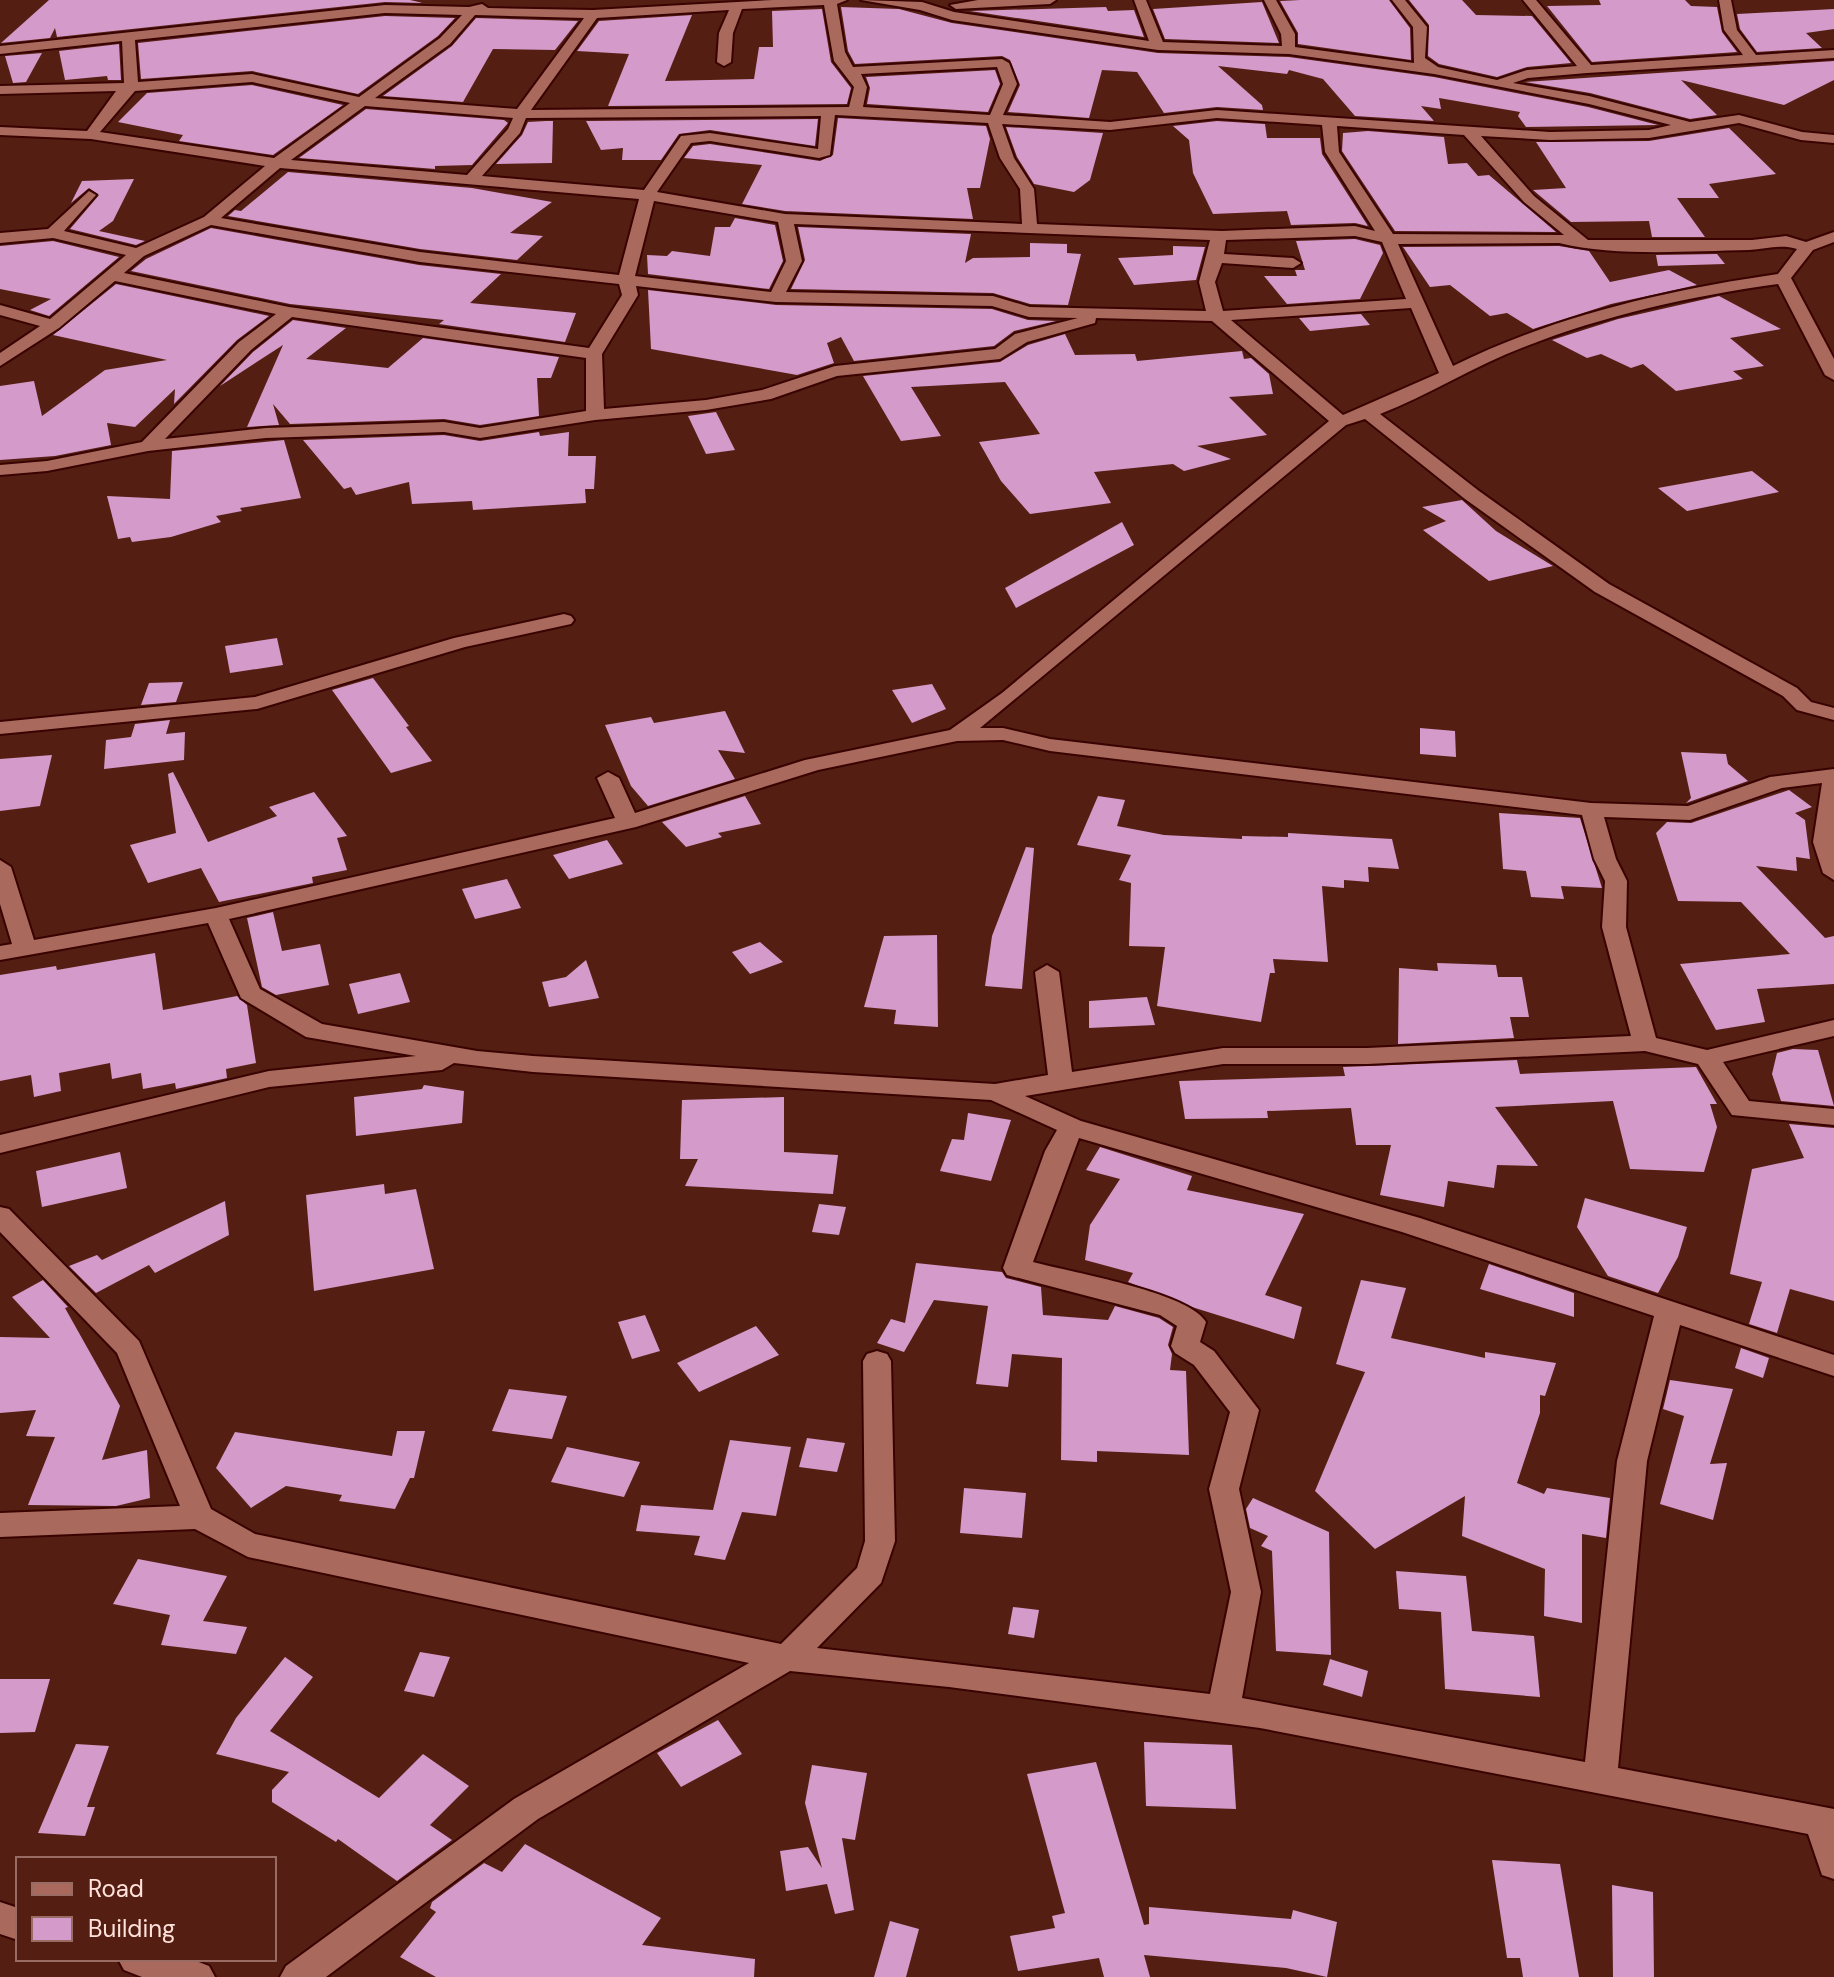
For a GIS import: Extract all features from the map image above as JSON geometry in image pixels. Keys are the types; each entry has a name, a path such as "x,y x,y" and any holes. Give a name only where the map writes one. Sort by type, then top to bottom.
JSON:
{"street":[{"path":"382,0 424,8"},
{"path":"0,361 53,325 138,253 209,220 277,163 445,41 473,10 503,0"},
{"path":"867,0 922,6 1050,0"},
{"path":"1140,0 1158,46"},
{"path":"1270,0 1288,34 1289,50"},
{"path":"1398,0 1420,27 1418,60 1434,70"},
{"path":"1529,0 1587,69"},
{"path":"1725,0 1731,30 1752,58"},
{"path":"0,50 128,39 385,9 593,14 836,1 838,55 850,71 860,77 862,95 855,111"},
{"path":"922,6 952,16 1158,46 1289,50 1434,70 1589,100 1690,126"},
{"path":"724,62 726,33 736,8"},
{"path":"471,179 515,130 521,114 593,14"},
{"path":"993,52 1007,23"},
{"path":"128,39 131,87"},
{"path":"850,71 993,52"},
{"path":"993,52 1002,63 1010,84 994,121 1007,158 1027,189 1030,227"},
{"path":"1500,83 1527,74 1834,54"},
{"path":"0,90 131,87 252,78 360,101 521,114 855,111 1110,126 1217,114 1550,136 1649,134 1739,119 1801,136 1834,139"},
{"path":"91,135 121,94 131,87"},
{"path":"595,415 594,354 630,295 626,279 648,195 686,139 710,137 819,154 825,152 828,113"},
{"path":"1329,120 1332,152 1388,239 1413,303 1448,374"},
{"path":"1468,130 1529,199 1586,245"},
{"path":"0,131 91,135 277,163 648,195 785,219 1222,236 1355,231 1388,239 1559,238 1586,245 1824,242"},
{"path":"53,233 89,195"},
{"path":"776,297 794,261 785,219"},
{"path":"209,220 420,257 776,297 993,301 1029,312 1216,316 1413,303"},
{"path":"0,238 53,233 138,253"},
{"path":"1222,236 1216,243 1216,258 1207,282 1216,316 1340,421"},
{"path":"957,735 1045,668 1340,421 1369,414 1517,344 1614,310 1716,287 1783,278 1824,242"},
{"path":"1216,258 1293,263"},
{"path":"114,276 289,312 594,354"},
{"path":"1783,278 1834,375"},
{"path":"0,310 53,325"},
{"path":"148,446 245,346 289,312"},
{"path":"0,470 47,466 148,446 266,433 444,427 480,433 595,415 706,405 765,395 835,371 1000,354 1021,338 1107,314"},
{"path":"1369,414 1472,495 1602,588 1771,681 1804,706 1834,714"},
{"path":"0,728 257,703 461,642 564,620"},
{"path":"0,953 216,915 628,822 813,765 957,735 1003,734 1066,747 1591,810 1690,813 1778,782 1834,776 1824,842 1834,873"},
{"path":"608,778 628,822"},
{"path":"1591,810 1605,859 1616,881 1614,927 1645,1043"},
{"path":"0,867 25,947"},
{"path":"216,915 250,993 315,1031 477,1059 995,1092 1223,1056 1367,1056 1645,1043 1707,1058 1834,1028"},
{"path":"1047,972 1061,1083"},
{"path":"1707,1058 1741,1109 1834,1117"},
{"path":"0,1144 269,1079 477,1059"},
{"path":"995,1092 1072,1127 1411,1225 1834,1366"},
{"path":"1072,1127 1058,1151 1017,1268 1169,1307 1192,1322 1185,1346 1204,1358 1245,1410 1224,1489 1246,1592 1223,1711"},
{"path":"0,1216 129,1348 199,1517"},
{"path":"1600,1779 1632,1461 1669,1312"},
{"path":"298,1977 526,1809 787,1658 870,1574 880,1541 877,1361"},
{"path":"0,1525 199,1517 248,1545 787,1658 949,1674 1260,1714 1827,1823 1834,1864"},
{"path":"143,1961 197,1977"}],"building":[{"path":"49,0 410,0 423,3 385,2 57,37 55,28 50,38 1,43"},
{"path":"1389,0 1410,28 1411,60 1298,44 1298,33 1280,1"},
{"path":"1409,0 1462,0 1476,15 1532,16 1571,63 1527,67 1497,77 1439,64 1428,56 1429,25"},
{"path":"1599,0 1685,0 1691,6 1717,7 1722,32 1737,52 1592,62 1547,6 1601,5"},
{"path":"1262,2 1279,43 1165,39 1153,9"},
{"path":"841,7 899,9 952,23 1158,53 1289,57 1434,77 1588,107 1658,125 1526,127 1518,116 1520,112 1439,98 1441,109 1421,106 1434,121 1355,116 1323,79 1289,70 1287,74 1218,66 1262,105 1263,110 1217,107 1164,113 1137,72 1102,70 1089,118 1008,112 1020,85 1010,60 1002,56 855,64 848,51"},
{"path":"1106,7 1108,11 1134,10 1144,37 970,11"},
{"path":"822,9 831,62 851,88 847,104 608,106 629,54 577,51 599,21 692,15 665,81 754,79 759,47 773,47 772,11"},
{"path":"1834,9 1834,29 1806,33 1822,48 1757,52 1740,29 1737,14"},
{"path":"385,16 455,18 438,36 358,94 252,71 141,79 138,43"},
{"path":"476,18 578,21 555,50 493,49 463,102 383,96 452,46"},
{"path":"119,44 121,80 108,80 107,76 65,80 59,51"},
{"path":"42,53 26,82 13,83 5,56"},
{"path":"1834,61 1834,80 1784,105 1681,80 1717,115 1690,119 1590,93 1525,82"},
{"path":"995,70 1000,84 988,112 867,104 870,88 866,77"},
{"path":"252,85 343,105 273,155 179,141 183,135 118,122 147,93"},
{"path":"366,109 504,120 508,123 472,165 435,166 435,169 299,158"},
{"path":"838,118 986,126 990,139 980,188 967,188 973,219 785,211 742,204 762,165 684,158 693,146 710,144 820,161 833,155"},
{"path":"818,119 815,146 710,130 679,134 661,160 622,160 623,148 601,150 586,121"},
{"path":"553,121 552,163 496,164 522,135 528,122"},
{"path":"1217,121 1265,124 1267,138 1320,138 1322,154 1368,226 1355,223 1291,225 1287,211 1213,214 1193,173 1189,140 1173,126"},
{"path":"1006,127 1103,133 1090,180 1074,192 1034,184 1017,157"},
{"path":"1729,128 1776,174 1709,184 1719,198 1677,198 1705,237 1652,237 1649,221 1571,222 1533,190 1566,188 1536,142 1649,141"},
{"path":"1368,131 1444,137 1448,164 1467,163 1478,176 1489,175 1556,232 1395,231 1342,151 1343,133"},
{"path":"288,172 472,188 552,202 510,233 543,236 517,260 420,249 228,216 235,210 241,211"},
{"path":"134,179 113,221 99,231 145,241 136,245 70,229 99,195 89,188 71,203 82,181"},
{"path":"735,218 775,225 783,261 769,289 648,274 647,255 667,256 672,251 710,256 715,227 730,227"},
{"path":"798,227 971,234 965,263 973,258 1030,257 1030,243 1067,244 1067,253 1081,254 1068,305 1030,304 993,293 791,289 805,260"},
{"path":"211,228 419,265 501,274 470,303 576,313 565,342 439,324 444,320 290,304 131,271 146,259"},
{"path":"1355,239 1380,245 1383,253 1360,299 1287,304 1264,276 1297,276 1295,270 1305,270 1296,241"},
{"path":"53,241 119,257 49,316 30,310 51,299 0,289 0,246"},
{"path":"1173,246 1205,247 1196,280 1134,285 1118,258 1173,255"},
{"path":"1559,246 1589,251 1610,282 1669,270 1697,285 1611,304 1533,329 1507,313 1490,316 1450,285 1430,287 1403,247"},
{"path":"1717,254 1725,264 1658,266 1656,255"},
{"path":"116,284 269,316 237,340 174,404 175,389 135,427 107,423 111,445 55,456 0,460 0,386 34,381 42,416 105,370 167,360 53,335"},
{"path":"648,290 776,305 992,309 1028,320 1056,321 1014,331 994,346 854,361 841,337 827,343 834,363 797,375 651,349"},
{"path":"1719,296 1781,329 1730,338 1764,366 1733,371 1743,379 1676,391 1643,364 1631,368 1601,354 1587,358 1552,340 1618,319"},
{"path":"1361,314 1370,325 1310,331 1299,318"},
{"path":"293,320 346,328 306,359 388,368 423,338 559,357 551,378 537,378 539,416 480,425 444,419 290,424 273,404 279,425 247,427 283,345 220,386 253,352"},
{"path":"1065,334 1075,355 1135,354 1137,361 1242,351 1244,359 1251,358 1269,374 1273,394 1229,397 1267,435 1197,446 1231,459 1184,471 1173,464 1094,472 1111,503 1030,514 1001,481 979,442 1040,434 1005,382 911,387 941,436 901,441 863,376 1000,362 1028,345"},
{"path":"716,412 735,450 706,454 688,416"},
{"path":"539,432 540,436 569,432 568,456 596,456 594,489 585,489 586,503 473,510 472,501 412,504 409,482 356,495 351,487 344,489 303,440 444,435 480,441"},
{"path":"284,440 301,498 240,508 242,511 216,516 221,522 171,537 132,542 130,537 118,539 107,496 170,499 172,451"},
{"path":"1752,471 1779,492 1687,511 1658,488"},
{"path":"1462,500 1496,531 1553,566 1489,581 1423,530 1446,521 1422,507"},
{"path":"1122,522 1134,545 1016,608 1005,588"},
{"path":"277,638 283,665 230,673 225,646"},
{"path":"373,678 432,761 391,773 332,690"},
{"path":"183,682 176,702 141,705 149,683"},
{"path":"932,684 946,709 912,723 892,690"},
{"path":"725,711 745,753 718,750 735,779 648,806 631,786 605,725 651,717 654,723"},
{"path":"170,720 166,734 185,732 184,760 104,769 106,740 131,737 135,724"},
{"path":"1420,728 1455,731 1456,757 1420,754"},
{"path":"1681,752 1726,754 1728,764 1748,781 1686,803 1691,798"},
{"path":"52,755 40,806 0,811 0,759"},
{"path":"173,772 208,842 277,816 269,807 314,792 347,836 337,838 347,870 312,877 313,883 219,902 201,868 148,883 130,845 176,833 168,774"},
{"path":"1789,790 1812,807 1795,813 1805,820 1810,859 1796,857 1797,871 1756,866 1825,938 1834,936 1834,984 1757,989 1765,1022 1716,1030 1680,964 1790,954 1741,902 1678,901 1656,833 1667,822 1691,823"},
{"path":"745,796 761,824 718,833 722,837 686,847 662,822"},
{"path":"1098,796 1125,800 1117,826 1164,835 1242,839 1242,836 1288,837 1288,833 1392,839 1399,869 1368,867 1369,882 1344,880 1344,888 1322,886 1328,962 1273,959 1275,973 1270,973 1261,1022 1157,1006 1165,947 1129,946 1131,883 1119,880 1131,855 1077,845"},
{"path":"1499,813 1580,818 1602,888 1561,886 1564,899 1531,897 1526,871 1503,869"},
{"path":"607,840 623,864 569,879 553,855"},
{"path":"1026,847 1034,848 1022,989 985,986 992,936"},
{"path":"507,879 521,908 475,919 462,889"},
{"path":"273,912 282,951 320,944 329,985 276,995 262,987 247,918"},
{"path":"937,935 938,1027 894,1024 896,1010 864,1007 884,936"},
{"path":"760,942 783,962 750,974 732,952"},
{"path":"155,953 163,1010 237,996 247,1005 256,1063 226,1069 227,1078 176,1089 175,1083 143,1089 141,1073 112,1079 110,1063 59,1073 61,1091 34,1097 31,1075 0,1081 0,975 56,966 57,970"},
{"path":"586,960 599,998 549,1007 542,982 566,977"},
{"path":"1437,963 1496,965 1498,977 1522,977 1529,1017 1510,1017 1514,1038 1398,1044 1399,968 1438,971"},
{"path":"400,973 410,1002 358,1014 349,984"},
{"path":"1147,997 1155,1025 1089,1028 1089,1001"},
{"path":"1793,1049 1818,1050 1834,1106 1781,1101 1772,1074 1777,1053"},
{"path":"1517,1060 1520,1074 1696,1067 1717,1104 1710,1104 1717,1127 1704,1172 1630,1169 1613,1101 1495,1107 1538,1166 1497,1165 1494,1188 1448,1181 1444,1207 1380,1195 1391,1145 1356,1145 1351,1108 1267,1111 1268,1118 1185,1119 1179,1081 1345,1076 1343,1067"},
{"path":"424,1085 464,1091 462,1123 356,1136 354,1097 422,1089"},
{"path":"784,1097 784,1152 838,1155 833,1194 685,1186 698,1159 680,1159 682,1100"},
{"path":"968,1113 1011,1120 991,1181 940,1171 952,1139 964,1140"},
{"path":"1789,1124 1834,1128 1834,1301 1790,1289 1777,1333 1749,1324 1762,1282 1730,1274 1752,1169 1804,1158"},
{"path":"1100,1147 1192,1176 1187,1190 1304,1214 1265,1295 1302,1307 1294,1339 1195,1308 1128,1282 1133,1273 1085,1260 1090,1225 1120,1179 1086,1170"},
{"path":"120,1152 127,1188 42,1207 36,1171"},
{"path":"384,1184 385,1194 416,1189 434,1269 314,1291 306,1195"},
{"path":"1585,1198 1687,1227 1678,1257 1658,1293 1608,1276 1577,1227"},
{"path":"225,1201 229,1235 155,1273 149,1265 96,1293 69,1266 97,1255 102,1260"},
{"path":"819,1204 846,1207 839,1235 812,1232"},
{"path":"916,1263 1002,1272 1006,1278 1041,1287 1043,1315 1108,1320 1115,1306 1159,1318 1173,1327 1168,1345 1172,1354 1170,1370 1186,1371 1189,1455 1097,1451 1097,1462 1061,1460 1062,1358 1012,1354 1008,1387 976,1384 988,1306 934,1300 904,1352 877,1343 891,1319 905,1323"},
{"path":"1489,1264 1574,1293 1574,1317 1480,1289"},
{"path":"43,1280 68,1307 65,1308 120,1406 102,1460 147,1450 150,1498 116,1506 28,1505 55,1437 26,1436 36,1410 0,1413 0,1337 50,1338 12,1297"},
{"path":"1361,1280 1406,1288 1391,1338 1485,1358 1485,1352 1556,1363 1545,1396 1540,1395 1540,1413 1517,1483 1544,1494 1547,1488 1610,1498 1606,1538 1582,1534 1582,1623 1544,1616 1545,1569 1462,1536 1465,1496 1375,1549 1315,1491 1365,1372 1336,1364"},
{"path":"645,1315 660,1351 632,1359 618,1322"},
{"path":"756,1326 779,1355 699,1392 677,1363"},
{"path":"1741,1348 1769,1358 1763,1378 1735,1368"},
{"path":"1670,1380 1733,1389 1710,1464 1727,1463 1713,1520 1660,1504 1684,1416 1663,1409"},
{"path":"509,1389 567,1396 552,1439 492,1431"},
{"path":"397,1431 425,1431 414,1478 410,1478 395,1509 339,1501 342,1495 286,1486 251,1508 216,1468 235,1432 392,1456"},
{"path":"807,1438 845,1443 837,1472 799,1467"},
{"path":"730,1440 791,1447 776,1516 742,1512 725,1560 694,1555 700,1536 636,1531 641,1505 713,1510"},
{"path":"567,1447 640,1462 624,1497 551,1482"},
{"path":"964,1488 1026,1493 1022,1538 960,1533"},
{"path":"1253,1498 1329,1532 1331,1655 1276,1651 1272,1551 1261,1546 1268,1536 1250,1528 1246,1509"},
{"path":"138,1559 227,1576 203,1621 247,1627 236,1654 161,1645 170,1615 113,1604"},
{"path":"1396,1571 1466,1576 1472,1631 1534,1636 1540,1697 1445,1689 1441,1612 1399,1609"},
{"path":"1013,1607 1039,1610 1034,1638 1008,1634"},
{"path":"420,1652 450,1657 434,1697 404,1691"},
{"path":"285,1657 313,1677 270,1731 379,1798 423,1754 469,1786 430,1825 452,1840 397,1881 338,1839 336,1842 272,1802 272,1790 289,1772 216,1754 236,1718"},
{"path":"1330,1659 1368,1671 1362,1697 1323,1685"},
{"path":"0,1679 50,1679 35,1732 0,1733"},
{"path":"718,1720 742,1754 681,1787 657,1753"},
{"path":"1144,1742 1232,1745 1236,1809 1146,1806"},
{"path":"76,1744 109,1746 87,1807 95,1807 85,1836 38,1833"},
{"path":"1096,1762 1144,1925 1149,1924 1149,1907 1291,1919 1293,1910 1337,1922 1327,1977 1286,1968 1144,1955 1150,1977 1104,1977 1099,1958 1018,1971 1010,1936 1055,1928 1052,1916 1065,1913 1027,1774"},
{"path":"812,1765 867,1773 855,1840 842,1838 854,1910 835,1914 827,1884 786,1891 780,1851 808,1847 822,1868 805,1803"},
{"path":"525,1844 661,1918 642,1945 755,1959 754,1977 436,1977 400,1957 436,1912 430,1908 432,1902 484,1863 502,1872"},
{"path":"1492,1860 1560,1864 1579,1977 1523,1977 1520,1958 1507,1958"},
{"path":"1612,1885 1653,1892 1654,1977 1613,1977"},
{"path":"890,1921 919,1929 906,1977 874,1977"}]}
